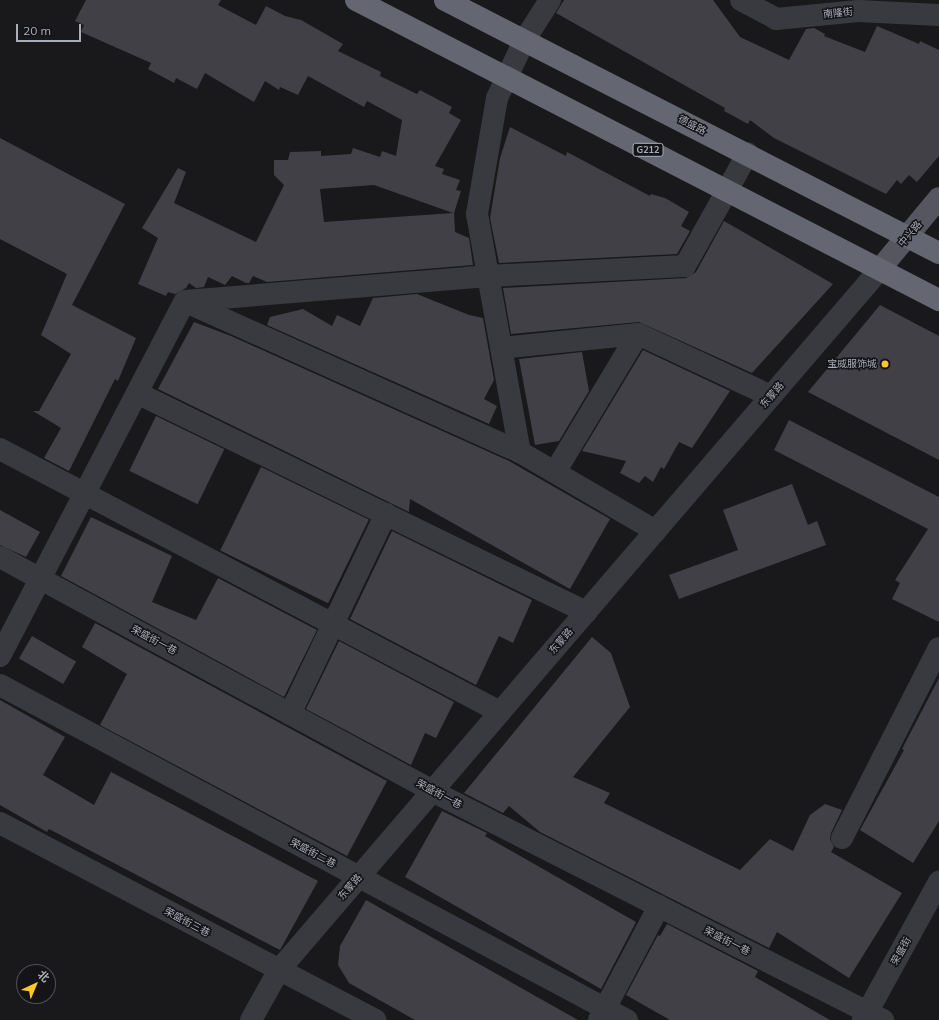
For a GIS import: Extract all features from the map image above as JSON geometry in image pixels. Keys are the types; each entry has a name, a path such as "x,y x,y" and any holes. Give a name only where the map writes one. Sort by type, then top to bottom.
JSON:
{"highway":[{"name":"G212","path":"356,0 939,300"},
{"name":"德盛路","path":"445,0 748,153 939,253"}],"main road":[{"name":"中兴路","path":"880,269 939,198"}],"street":[{"path":"520,452 477,214 496,98 524,41 550,0"},
{"name":"南隆街","path":"741,0 776,19 859,11 939,15"},
{"path":"185,301 488,276 685,266 748,153"},
{"name":"东蒙路","path":"251,1020 279,970 880,269"},
{"path":"0,656 185,301"},
{"path":"185,301 520,452 656,531"},
{"path":"501,348 638,334 771,396"},
{"path":"555,472 638,334"},
{"path":"137,393 586,612"},
{"path":"0,449 500,712"},
{"path":"290,714 386,514"},
{"name":"荣盛街一巷","path":"0,557 432,791 659,906 871,1018"},
{"path":"842,838 939,648"},
{"name":"荣盛街二巷","path":"0,685 358,877 602,1014 627,1020"},
{"name":"荣盛街三巷","path":"0,823 375,1020"},
{"name":"荣盛街","path":"871,1018 939,882"},
{"path":"602,1014 659,906"}],"building":[{"path":"86,0 221,0 218,5 256,25 266,6 285,16 301,20 343,44 338,51 381,72 380,76 417,94 420,90 452,107 449,113 461,120 435,166 444,169 442,174 460,180 456,190 461,191 454,213 455,232 469,238 473,265 267,282 253,276 249,283 232,276 225,285 208,277 204,287 196,288 189,283 186,288 175,294 168,292 166,296 138,284 158,238 142,228 178,168 186,172 174,203 256,242 284,185 274,175 274,160 288,160 290,152 321,151 321,156 351,154 353,148 380,157 382,151 396,156 402,120 367,101 364,107 308,76 298,95 280,87 279,90 265,81 254,102 205,73 197,89 176,78 174,83 148,69 151,63 81,32 84,25 75,21","holes":["374,185 453,213 324,222 320,189"]},
{"path":"564,0 713,0 740,37 789,60 806,29 814,28 825,34 824,36 865,52 877,26 919,44 920,41 939,50 939,156 917,182 909,175 901,184 897,180 886,194 774,138 750,120 748,124 724,111 725,108 556,13"},
{"path":"510,127 566,156 567,152 650,196 651,194 665,198 689,212 681,226 690,231 677,254 499,263 490,218 500,158"},
{"path":"0,138 125,204 72,305 136,338 118,381 115,379 69,471 44,458 61,428 33,411 39,411 71,354 41,335 67,274 0,239"},
{"path":"724,221 833,284 752,373 639,322 511,334 503,288 686,278 696,272"},
{"path":"417,294 469,315 483,318 494,380 484,399 497,406 489,424 267,325 270,317 303,309 332,326 337,315 360,326 373,298"},
{"name":"宝威服饰城","path":"880,305 939,336 939,460 808,392"},
{"path":"194,322 231,336 509,461 610,519 570,589 410,499 409,512 158,389"},
{"path":"643,350 730,391 692,448 679,442 664,469 661,467 653,482 645,476 639,483 620,473 626,461 582,451"},
{"path":"582,352 589,391 559,441 535,445 519,359"},
{"path":"156,416 224,449 198,504 129,471"},
{"path":"789,420 939,497 939,622 892,599 900,583 895,580 928,529 774,450"},
{"path":"261,467 369,520 328,603 220,551"},
{"path":"792,484 808,525 817,521 826,545 679,599 669,575 738,550 723,510"},
{"path":"0,510 40,532 26,557 0,545"},
{"path":"91,517 172,556 152,602 196,620 218,578 317,630 284,697 61,576"},
{"path":"392,531 532,600 513,643 499,636 476,685 350,619"},
{"path":"95,623 387,781 347,856 100,725 127,674 82,647"},
{"path":"32,636 76,662 63,684 19,659"},
{"path":"592,637 611,653 630,707 573,777 610,793 604,803 740,870 770,839 793,851 810,815 825,804 842,810 831,833 830,839 834,847 831,852 902,893 849,978 777,932 769,948 540,832 509,806 503,813 464,793"},
{"path":"339,641 454,702 436,738 425,733 411,765 306,709"},
{"path":"939,678 939,821 913,863 860,830 904,750 902,749"},
{"path":"0,700 65,737 43,775 94,805 111,772 318,881 280,950 49,829 47,832 0,805"},
{"path":"442,811 487,833 485,836 636,922 601,989 405,877"},
{"path":"366,900 578,1020 415,1020 349,983 338,965 340,946"},
{"path":"667,924 758,971 755,977 830,1020 670,1020 626,995 658,935 660,936"}],"place":[{"name":"宝威服饰城","path":"885,364"}]}
